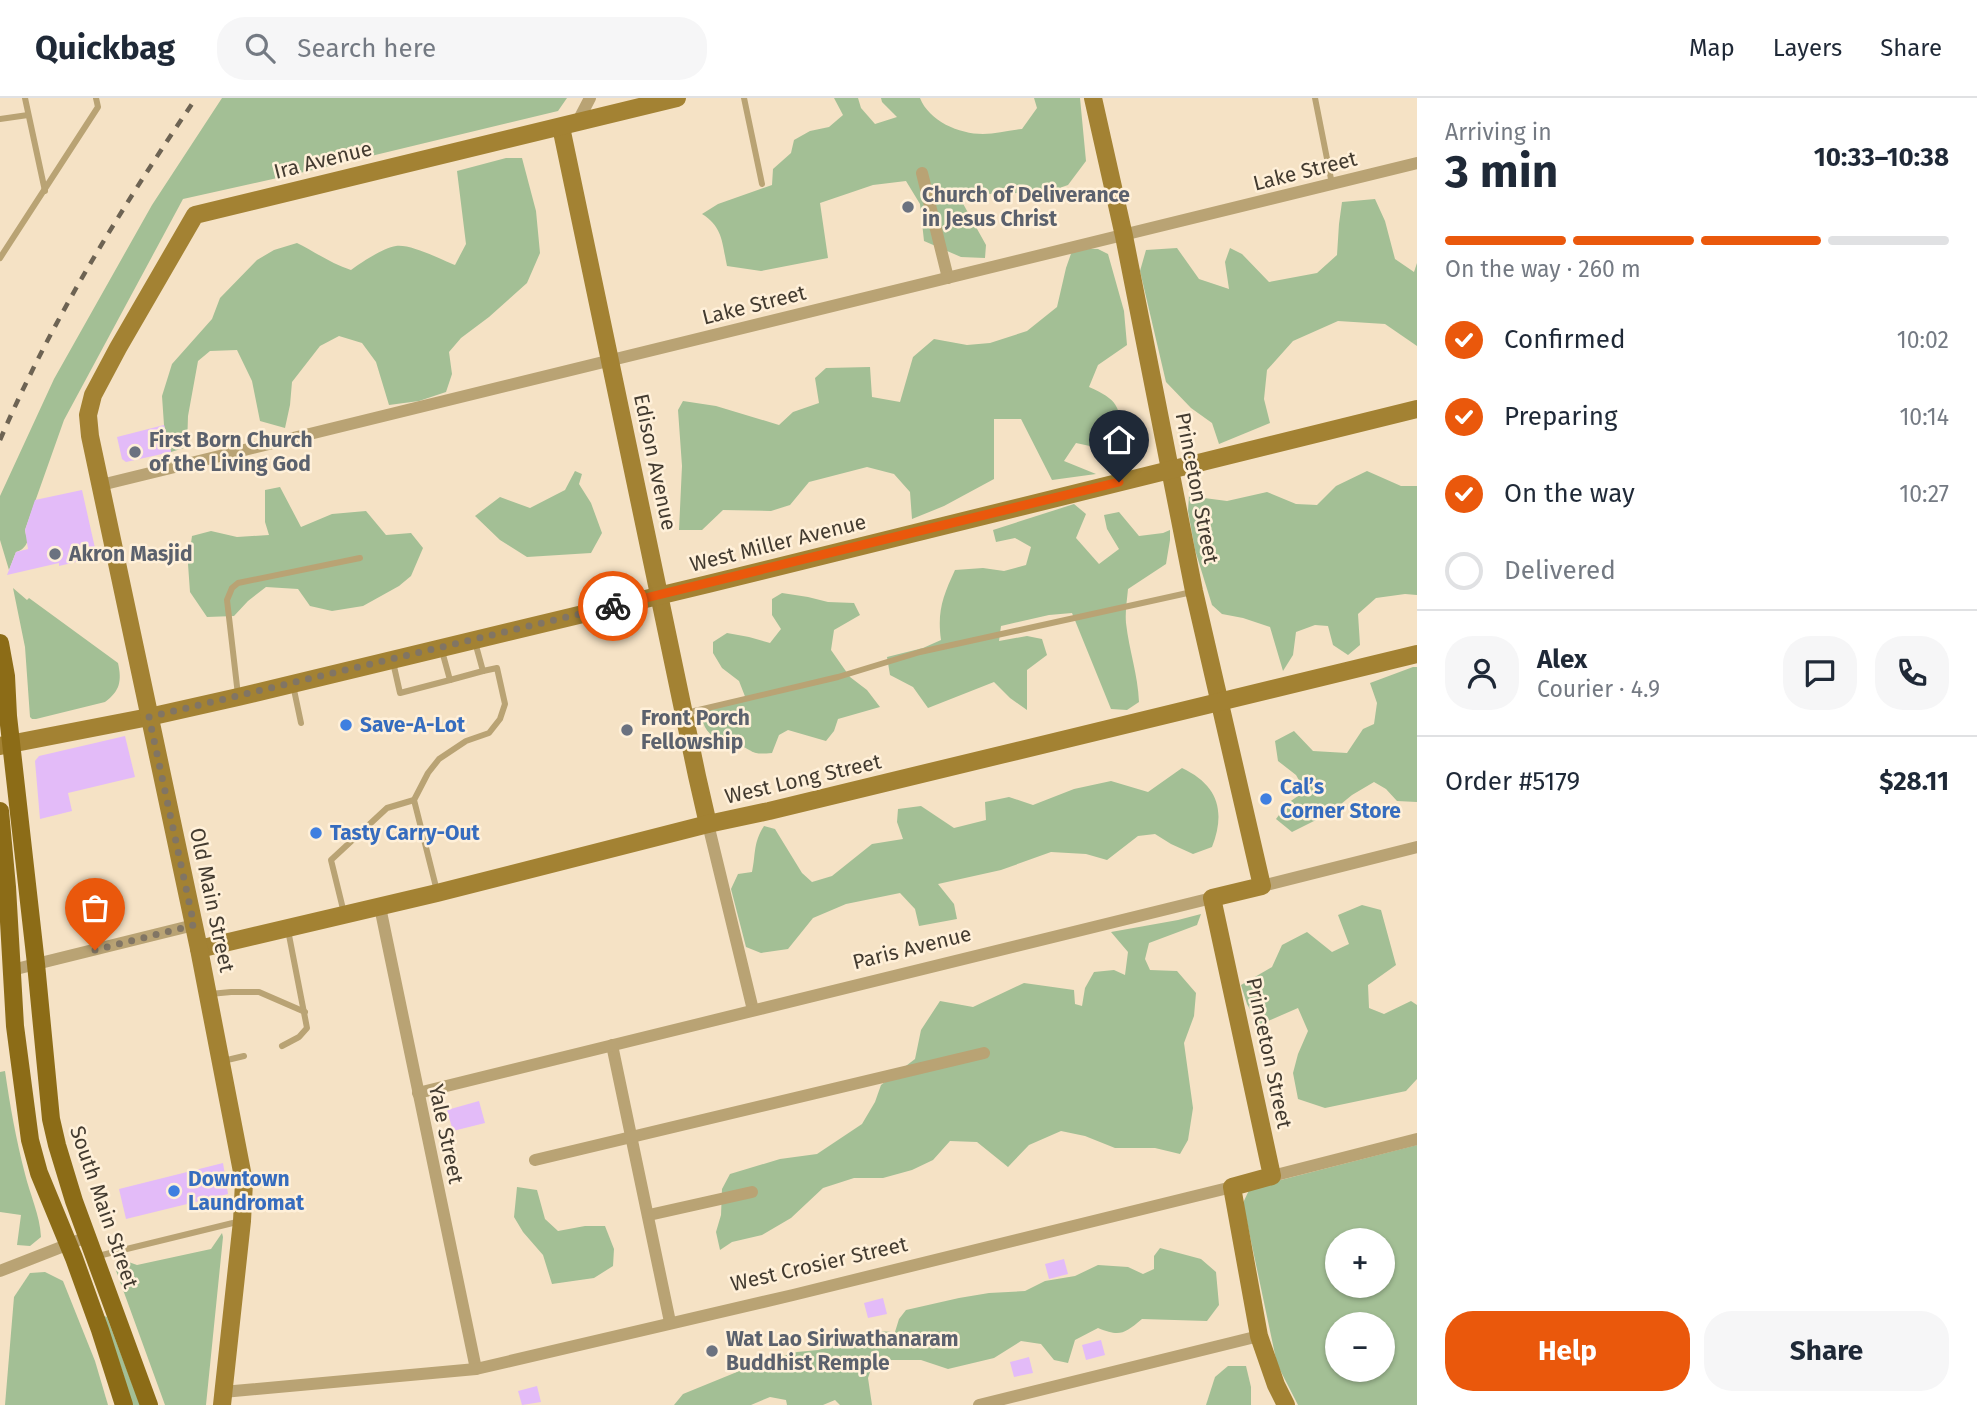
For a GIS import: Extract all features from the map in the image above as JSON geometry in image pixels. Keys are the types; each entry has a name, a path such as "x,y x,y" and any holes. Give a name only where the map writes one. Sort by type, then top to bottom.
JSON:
{"main road":[{"name":"South Main Street","path":"0,643 6,676 6,745 36,964 51,1119 65,1172 149,1405"},
{"path":"0,811 15,1026 30,1140 100,1330 124,1405"}],"street":[{"path":"569,125 590,98"},
{"name":"Ira Avenue","path":"89,407 118,348 195,215 677,98"},
{"name":"Princeton Street","path":"1093,98 1124,236 1194,591 1262,886"},
{"name":"Edison Avenue","path":"569,125 610,360 658,595 708,824 753,1010"},
{"name":"Lake Street","path":"101,485 1417,163"},
{"path":"922,173 948,278"},
{"name":"Old Main Street","path":"89,407 88,423 199,949 244,1182 243,1221 223,1398"},
{"name":"West Miller Avenue","path":"6,745 238,697 1417,409"},
{"name":"West Long Street","path":"199,949 1417,654"},
{"name":"Paris Avenue","path":"418,1093 1417,847"},
{"name":"Princeton Street","path":"1212,898 1272,1177"},
{"name":"Yale Street","path":"380,907 476,1369"},
{"path":"12,970 194,925"},
{"path":"612,1045 670,1322"},
{"path":"535,1160 984,1053"},
{"name":"West Crosier Street","path":"223,1398 476,1369 793,1295 1417,1139"},
{"path":"1232,1186 1259,1336 1286,1405"},
{"path":"649,1216 752,1192"},
{"path":"0,1271 88,1237"},
{"path":"979,1405 1259,1336"}],"lane":[{"path":"25,98 44,191"},
{"path":"0,258 97,107 96,98"},
{"path":"744,98 762,184"},
{"path":"1315,98 1332,184"},
{"path":"0,119 29,115"},
{"path":"238,697 227,600 232,588 238,583 360,558"},
{"path":"684,714 838,677 920,652 1194,591"},
{"path":"475,640 483,671"},
{"path":"441,648 450,680"},
{"path":"393,659 400,693 497,668 505,704 500,719 489,733 466,741 439,759 428,773 414,800 437,893"},
{"path":"292,683 302,723"},
{"path":"344,915 331,860 387,808 414,800"},
{"path":"282,1046 299,1037 307,1028 288,928"},
{"path":"208,994 259,992 305,1012"},
{"path":"222,1062 244,1056"},
{"path":"95,1257 243,1221"}],"green space":[{"path":"222,98 567,98 558,111 183,199 64,420 25,530 26,535 30,534 28,540 24,547 16,552 9,570 0,540 0,496 54,379 152,205"},
{"path":"834,98 858,98 861,108 875,124 897,117 881,98 920,98 930,113 946,125 964,132 983,134 1022,129 1037,108 1034,98 1080,98 1086,161 1068,185 1048,192 989,194 961,200 986,245 985,258 961,257 924,241 920,204 906,181 873,185 820,203 828,258 761,271 727,266 718,230 702,214 718,204 772,185 773,169 791,153 794,140 810,131 829,127 843,115"},
{"path":"506,158 522,158 536,211 540,253 527,283 461,338 449,352 452,374 446,392 419,401 389,405 376,362 362,343 339,336 320,346 292,382 285,428 260,421 252,381 237,350 210,351 198,361 188,416 187,447 171,452 164,425 162,396 172,364 212,319 220,298 257,260 274,250 297,243 351,270 379,252 396,246 417,250 455,265 466,244 457,171"},
{"path":"1375,199 1385,221 1395,259 1414,272 1417,263 1417,346 1385,324 1338,321 1293,341 1267,370 1264,399 1270,423 1219,444 1212,423 1191,408 1166,382 1140,271 1146,250 1177,248 1199,279 1229,289 1225,262 1230,248 1242,254 1269,282 1317,273 1337,255 1342,202"},
{"path":"1073,248 1098,249 1108,254 1124,311 1127,345 1098,365 1089,387 1106,396 1115,405 1123,436 1099,448 1076,443 1064,461 1096,474 1052,480 1021,419 994,419 994,479 944,506 912,519 910,492 894,474 867,467 809,482 790,505 771,511 723,510 702,530 679,530 682,466 678,410 683,401 716,406 779,425 793,412 819,403 815,378 826,368 870,367 872,397 900,402 913,357 934,339 967,345 990,343 1027,331 1057,307"},
{"path":"575,471 582,474 579,484 591,503 602,533 591,553 527,557 500,540 475,516 500,497 530,508 565,490"},
{"path":"1367,471 1401,486 1417,486 1417,595 1376,598 1358,614 1360,645 1348,655 1333,645 1328,626 1315,625 1296,632 1293,655 1283,671 1270,627 1222,614 1212,605 1195,550 1188,511 1189,496 1227,501 1267,492 1296,504 1317,505 1336,486"},
{"path":"280,487 301,527 332,514 366,511 386,535 411,533 423,548 411,576 399,586 363,606 332,611 310,606 298,589 266,587 234,616 207,617 190,592 188,564 192,536 211,531 237,537 269,535 265,522 265,490"},
{"path":"1074,504 1086,514 1076,538 1099,564 1119,549 1107,529 1104,515 1119,512 1139,536 1170,530 1166,564 1128,589 1126,623 1139,702 1127,710 1111,709 1072,613 1049,615 1001,626 999,641 1027,636 1042,639 1047,655 1027,670 1027,710 994,682 928,708 913,687 890,675 887,657 923,648 941,640 942,604 955,570 983,568 1004,571 1026,565 1031,547 1015,538 996,542 993,530"},
{"path":"13,588 118,663 119,685 110,698 105,702 36,719 30,717 25,647"},
{"path":"782,593 828,602 854,603 860,615 834,630 831,650 850,677 867,690 880,707 838,719 834,731 826,741 788,730 779,735 772,753 757,753 713,736 706,729 702,709 746,699 739,681 722,668 713,653 713,642 727,633 770,643 781,629 772,615 772,599"},
{"path":"1417,667 1417,802 1397,801 1386,789 1374,782 1330,813 1292,832 1276,819 1288,803 1305,791 1296,775 1278,761 1275,741 1294,731 1313,751 1347,753 1363,729 1374,724 1377,703 1370,683"},
{"path":"1182,768 1204,782 1216,800 1218,822 1212,847 1193,854 1155,834 1138,836 1107,860 1086,854 1051,852 1001,870 938,884 954,904 957,919 919,926 915,909 900,893 846,904 813,918 788,949 761,953 746,947 731,889 738,874 752,872 756,843 764,826 775,829 802,873 812,882 832,876 872,844 903,839 897,822 898,809 921,806 954,828 986,820 985,802 1009,797 1033,805 1074,789 1111,781 1148,792"},
{"path":"1362,905 1381,910 1396,965 1368,985 1369,1008 1384,1014 1411,1001 1417,1005 1417,1079 1406,1091 1325,1108 1298,1099 1293,1073 1308,1031 1298,1008 1259,1025 1247,1004 1241,985 1272,967 1282,945 1307,932 1332,952 1349,944 1338,915"},
{"path":"1201,914 1197,925 1149,943 1145,959 1150,970 1177,971 1196,993 1194,1016 1184,1043 1193,1108 1188,1140 1180,1154 1155,1148 1115,1148 1085,1136 1061,1131 1029,1145 1008,1167 977,1142 950,1141 933,1160 912,1170 883,1178 854,1178 823,1188 791,1218 762,1235 732,1242 720,1250 716,1232 721,1215 722,1189 730,1174 780,1159 817,1154 862,1124 881,1085 915,1059 921,1030 940,1001 973,1007 1024,983 1074,990 1075,1004 1082,1006 1085,988 1094,972 1114,970 1125,975 1128,952 1111,932"},
{"path":"5,1071 19,1148 40,1229 41,1237 30,1246 17,1245 21,1215 0,1212 0,1072"},
{"path":"1417,1145 1417,1405 1298,1405 1277,1364 1243,1203 1250,1188"},
{"path":"517,1187 537,1190 545,1219 558,1231 585,1226 605,1226 614,1249 613,1266 594,1278 552,1284 543,1255 514,1217"},
{"path":"222,1233 206,1405 165,1405 114,1265 123,1260 137,1265 211,1249"},
{"path":"1160,1248 1201,1259 1216,1272 1219,1305 1207,1321 1142,1319 1122,1333 1098,1328 1075,1340 1068,1363 1054,1360 1041,1344 1021,1341 994,1358 948,1369 921,1360 874,1360 868,1378 872,1405 840,1405 835,1400 823,1405 787,1405 786,1400 770,1397 751,1405 674,1405 683,1394 759,1363 851,1341 873,1331 895,1332 899,1319 906,1310 989,1293 1025,1291 1045,1281 1075,1276 1098,1265 1128,1267 1143,1274 1154,1269 1154,1256"},
{"path":"45,1272 63,1281 95,1361 108,1405 5,1405 14,1297 30,1273"},
{"path":"104,1316 107,1317 140,1405 132,1405"},
{"path":"1228,1366 1246,1366 1251,1387 1251,1405 1206,1405 1215,1377"}],"building":[{"path":"164,425 171,452 126,462 122,459 117,437"},
{"path":"82,490 97,557 7,575 16,552 28,549 25,530 35,500"},
{"path":"125,736 135,777 68,793 72,811 40,819 35,761 39,756"},
{"path":"479,1101 485,1123 453,1131 447,1110"},
{"name":"Downtown Laundromat","path":"223,1163 228,1194 126,1219 119,1189"},
{"path":"1064,1259 1068,1274 1049,1279 1045,1264"},
{"path":"883,1298 887,1314 868,1318 864,1303"},
{"path":"1101,1340 1105,1355 1086,1360 1082,1345"},
{"path":"1029,1357 1033,1373 1014,1377 1010,1362"},
{"path":"537,1386 541,1402 522,1405 518,1391"}],"railway":[{"path":"0,440 65,307 141,180 196,98"}],"way so far":[{"path":"95,950 194,925 149,717 613,606"}],"place":[{"name":"Church of Deliverance in Jesus Christ","path":"908,207"},
{"name":"First Born Church of the Living God","path":"135,452"},
{"name":"Akron Masjid","path":"55,554"},
{"name":"Save-A-Lot","path":"346,725"},
{"name":"Front Porch Fellowship","path":"627,730"},
{"name":"Cal’s Corner Store","path":"1266,799"},
{"name":"Tasty Carry-Out","path":"316,833"},
{"name":"Downtown Laundromat","path":"174,1191"},
{"name":"Wat Lao Siriwathanaram Buddhist Remple","path":"712,1351"}],"route":[{"path":"613,606 1119,482"}]}
